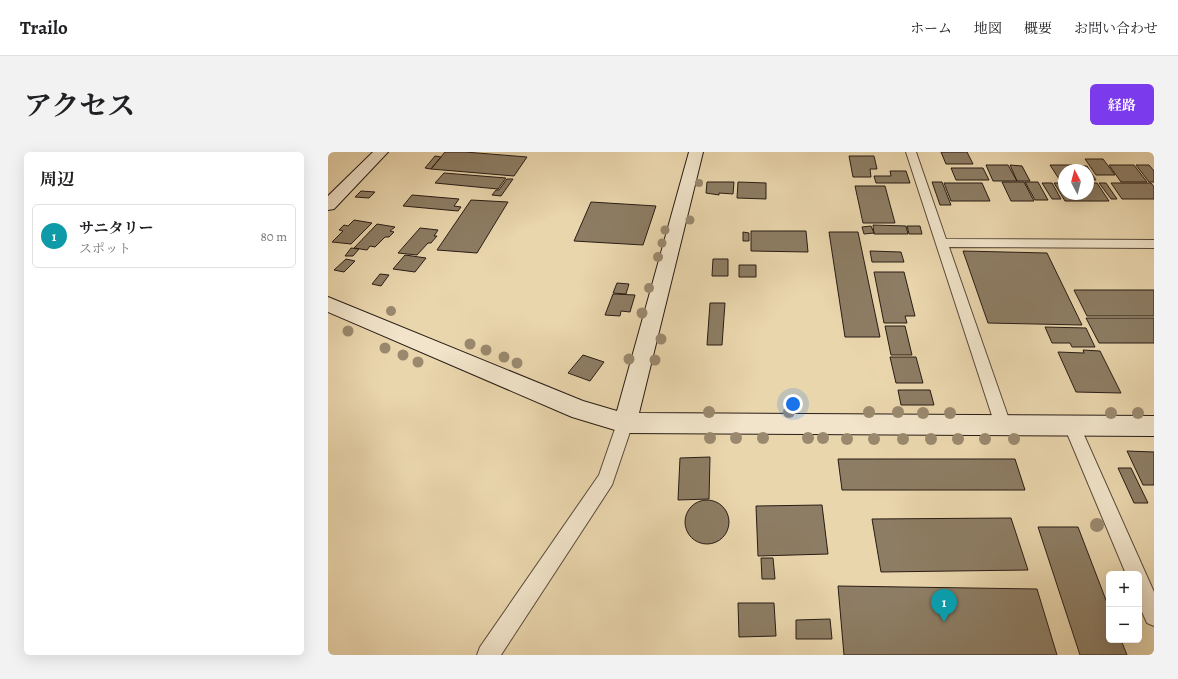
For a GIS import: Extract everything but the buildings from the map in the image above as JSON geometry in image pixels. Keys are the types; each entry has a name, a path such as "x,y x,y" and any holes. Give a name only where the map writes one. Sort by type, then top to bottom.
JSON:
{"street":[{"path":"328,205 381,152"},
{"path":"488,655 606,479 625,423 696,152"},
{"path":"911,152 1003,425"},
{"path":"942,243 1154,244"},
{"path":"328,304 580,410 625,423 1154,426"},
{"path":"1072,426 1135,571"},
{"path":"1142,588 1154,616"}],"place":[{"name":"サニタリー","path":"944,622"}]}
